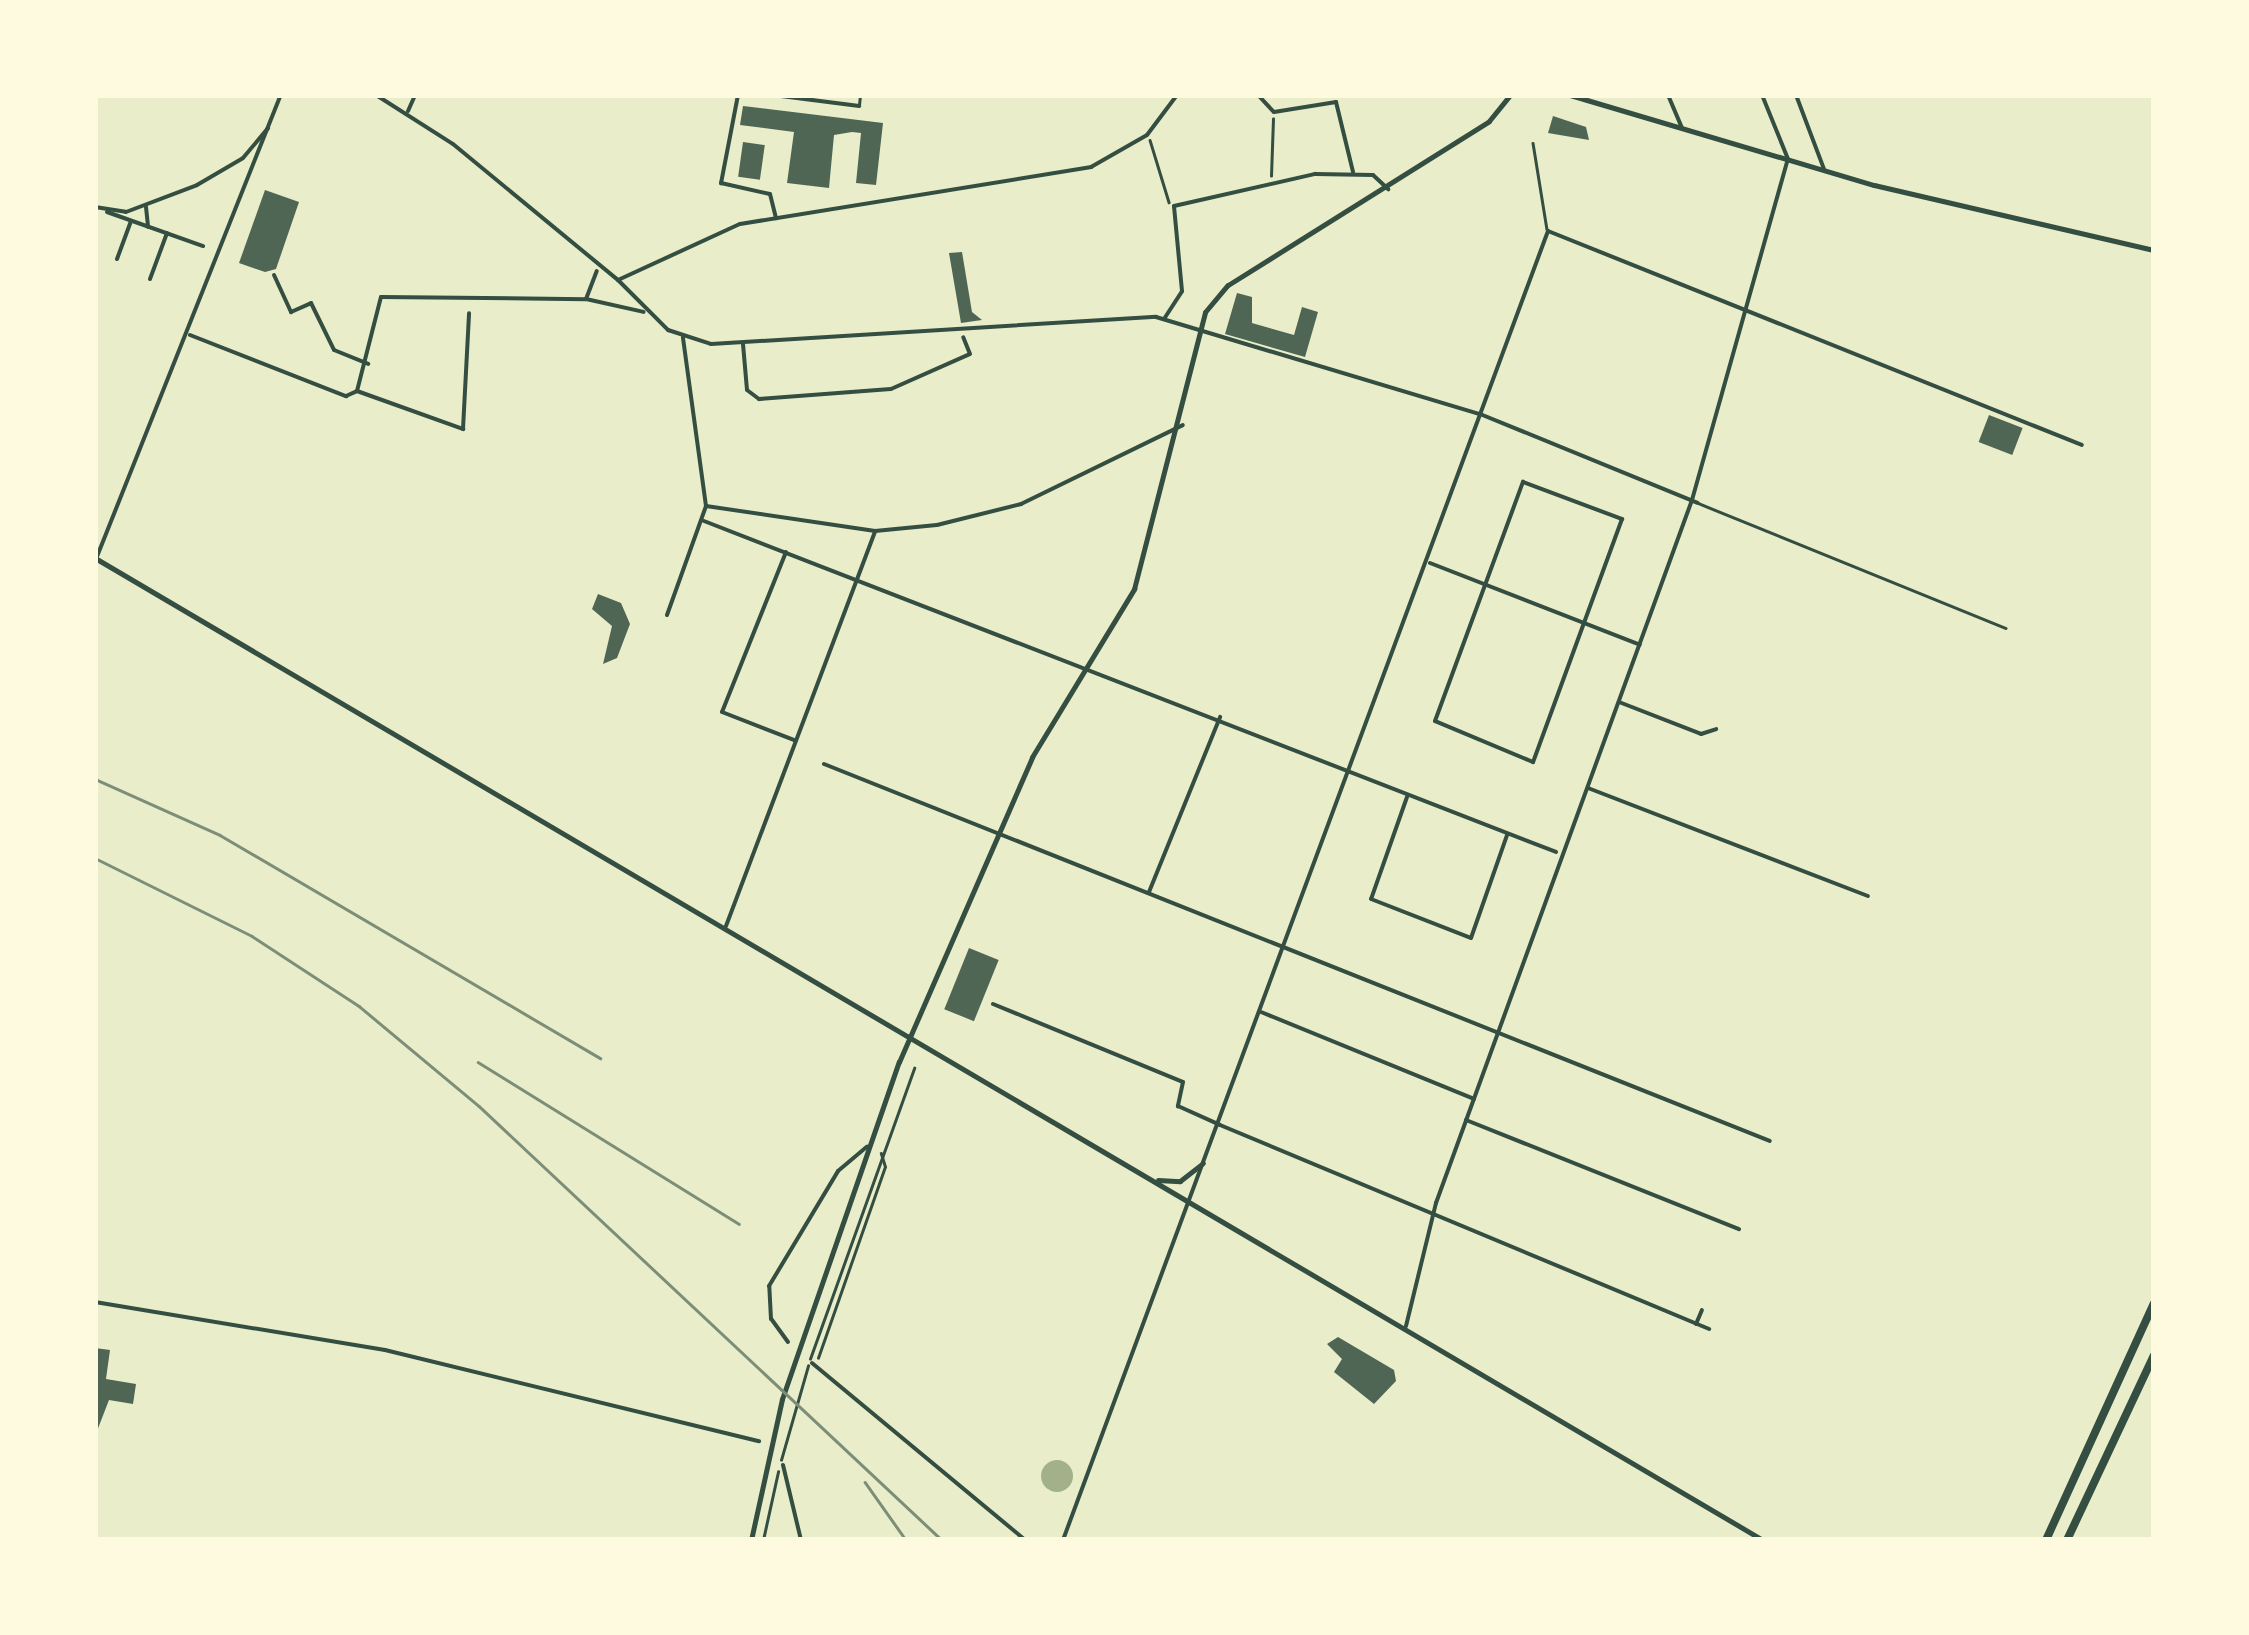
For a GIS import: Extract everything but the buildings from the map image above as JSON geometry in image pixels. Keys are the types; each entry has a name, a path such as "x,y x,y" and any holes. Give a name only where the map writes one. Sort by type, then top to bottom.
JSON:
{"highway":[{"path":"2046,1540 2154,1303"},
{"path":"2067,1540 2154,1355"}],"street":[{"path":"281,95 190,334 95,559 911,1034 1764,1540"},
{"path":"376,95 408,110 597,271 618,280 644,312 683,338 743,344 963,334 1136,314 1164,320 1480,414 2006,628"},
{"path":"408,110 415,95"},
{"path":"738,95 721,183 770,194 776,218"},
{"path":"773,95 859,106 860,95"},
{"path":"618,280 699,237 776,218 1082,170 1147,134 1176,95"},
{"path":"1258,95 1274,112 1336,102 1354,172"},
{"path":"751,1540 813,1309 911,1034 998,832 1089,663 1134,589 1182,424 1198,332 1228,284 1388,189 1489,121 1510,95"},
{"path":"1570,95 1593,98 1682,129 1860,180 2154,250"},
{"path":"1668,95 1682,129"},
{"path":"1406,1326 1434,1214 1466,1120 1695,502 1788,160 1762,95"},
{"path":"1796,95 1824,169"},
{"path":"102,210 146,206 243,158 272,124"},
{"path":"1062,1540 1192,1201 1548,231 1533,142"},
{"path":"1164,320 1182,291 1174,206 1271,182 1354,172 1388,189"},
{"path":"146,206 148,226"},
{"path":"95,207 204,246"},
{"path":"118,259 131,222"},
{"path":"1548,231 2082,444"},
{"path":"150,279 168,233"},
{"path":"586,299 597,271"},
{"path":"274,275 290,312 311,303 334,350 368,364"},
{"path":"357,392 368,364 381,297 586,299 644,312"},
{"path":"190,334 346,396 357,392 463,429 469,313"},
{"path":"743,344 750,396 790,398 906,383 970,354 963,334"},
{"path":"667,615 704,521 706,506 683,338"},
{"path":"706,506 875,531 1022,504 1182,424"},
{"path":"1523,482 1622,520 1532,762 1435,721 1484,584 1523,482"},
{"path":"704,521 1089,663 1556,852"},
{"path":"726,926 860,581 875,531"},
{"path":"786,552 722,712 796,741"},
{"path":"1428,562 1640,644"},
{"path":"1619,702 1701,734 1716,729"},
{"path":"1149,892 1220,716"},
{"path":"824,764 1770,1141"},
{"path":"1588,788 1868,896"},
{"path":"1408,795 1371,898 1454,932 1471,938 1508,835"},
{"path":"993,1004 1183,1082 1178,1106 1709,1329"},
{"path":"1261,1012 1474,1099"},
{"path":"1466,1120 1739,1230"},
{"path":"788,1342 768,1310 771,1281 838,1171 871,1144"},
{"path":"1156,1180 1180,1181 1203,1163"},
{"path":"95,1302 385,1350 758,1442"},
{"path":"1696,1324 1702,1310"},
{"path":"813,1364 1025,1540"},
{"path":"783,1465 801,1540"}],"path":[{"path":"1271,182 1274,112"},
{"path":"1149,138 1159,192 1174,206"},
{"path":"762,1540 822,1317 914,1068"},
{"path":"813,1364 885,1166 880,1153"}],"shaded area":[{"path":"1057,1460 1068,1465 1073,1476 1068,1487 1057,1492 1046,1487 1041,1476 1046,1465"}],"railway":[{"path":"95,779 220,835 600,1058"},
{"path":"95,858 252,936 359,1006 479,1106 942,1540"},
{"path":"478,1062 739,1224"},
{"path":"865,1482 906,1540"}]}
